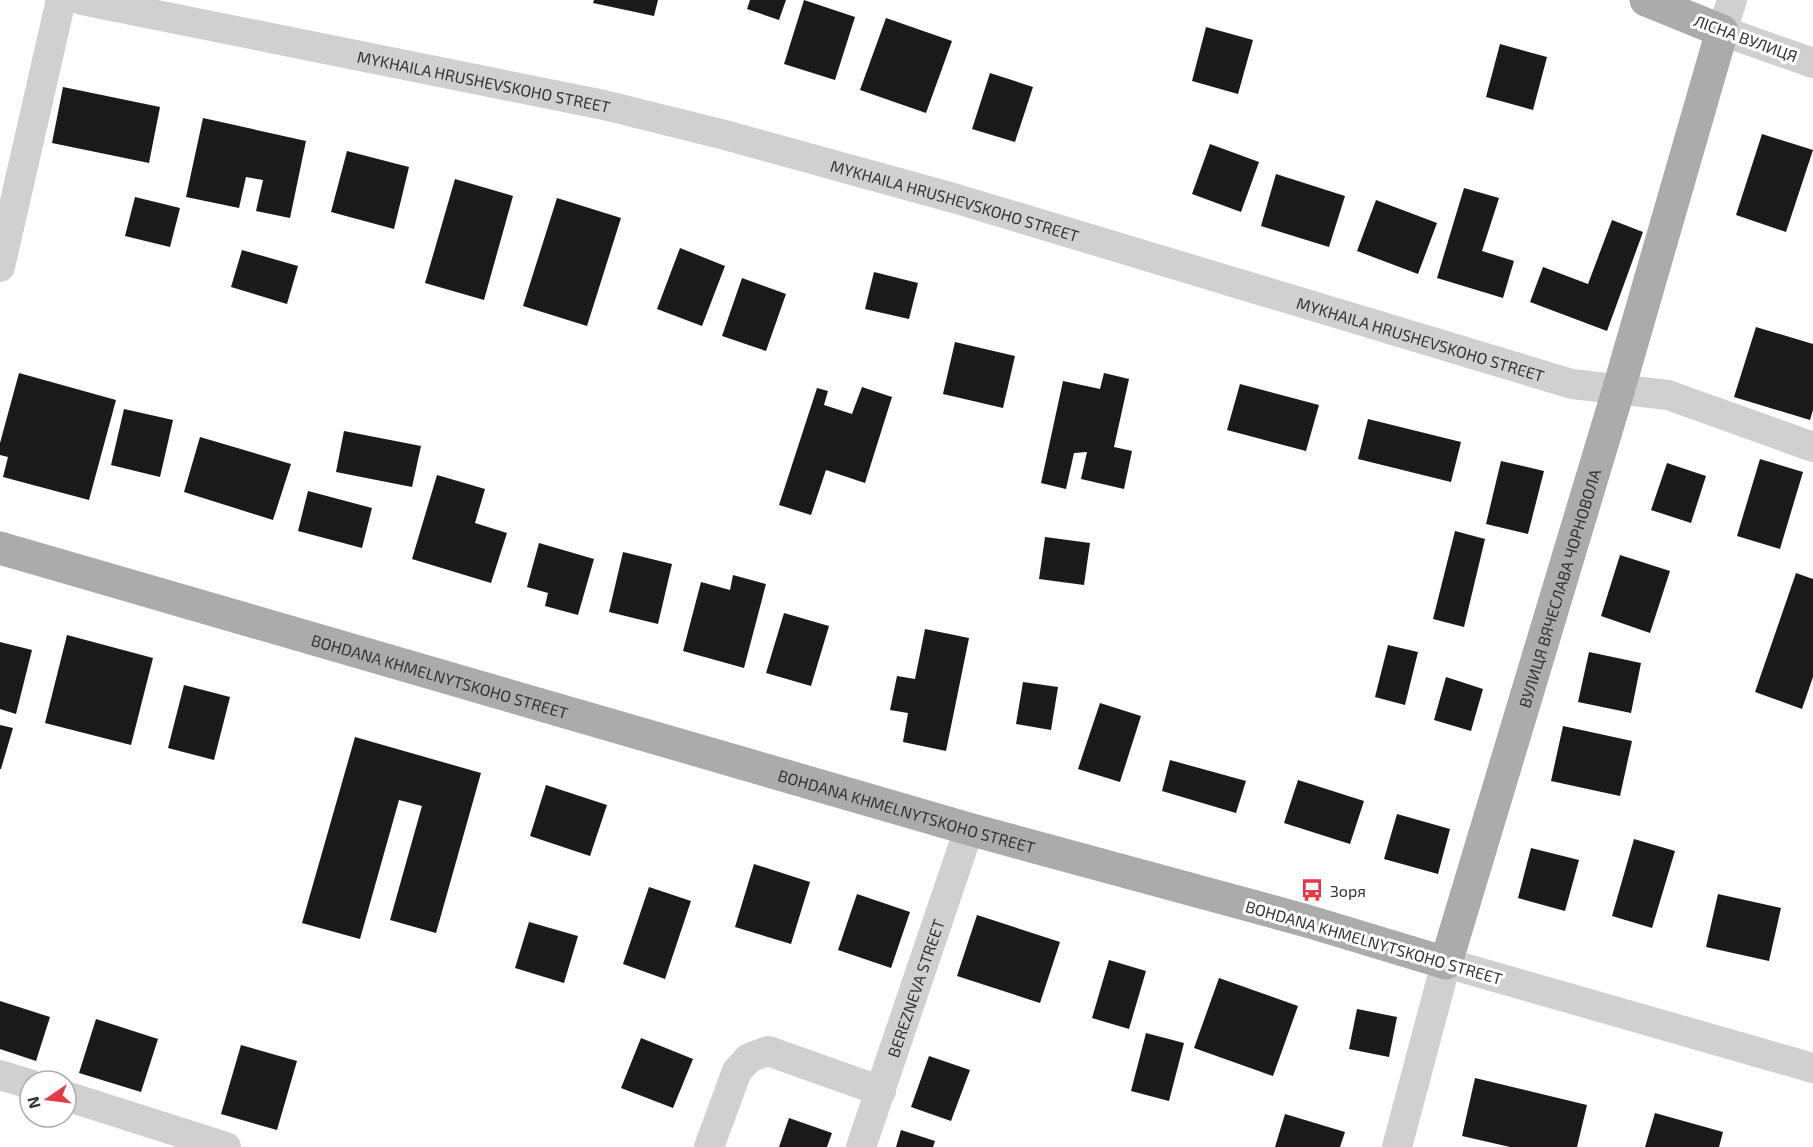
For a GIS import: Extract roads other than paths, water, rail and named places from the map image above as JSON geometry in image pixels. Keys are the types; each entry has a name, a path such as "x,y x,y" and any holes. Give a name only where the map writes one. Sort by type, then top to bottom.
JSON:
{"main road":[{"name":"ЛІСНА ВУЛИЦЯ","path":"1646,0 1722,31"},
{"name":"ВУЛИЦЯ ВЯЧЕСЛАВА ЧОРНОВОЛА","path":"1446,963 1619,388 1722,31"},
{"name":"BOHDANA KHMELNYTSKOHO STREET","path":"0,548 969,829 1296,918 1446,963"}],"street":[{"path":"0,267 61,0"},
{"name":"MYKHAILA HRUSHEVSKOHO STREET","path":"82,0 604,105 725,135 957,199 1572,384 1668,395 1813,447"},
{"path":"1722,31 1732,0"},
{"name":"ЛІСНА ВУЛИЦЯ","path":"1722,31 1813,63"},
{"name":"BEREZNEVA STREET","path":"861,1147 969,829"},
{"name":"BOHDANA KHMELNYTSKOHO STREET","path":"1446,963 1813,1068"},
{"name":"ВУЛИЦЯ ВЯЧЕСЛАВА ЧОРНОВОЛА","path":"1397,1147 1446,963"},
{"path":"709,1147 737,1071 748,1058 768,1051 881,1091"},
{"path":"0,1075 18,1080"},
{"path":"78,1100 226,1147"}],"place":[{"name":"Зоря","path":"1312,890"}]}
